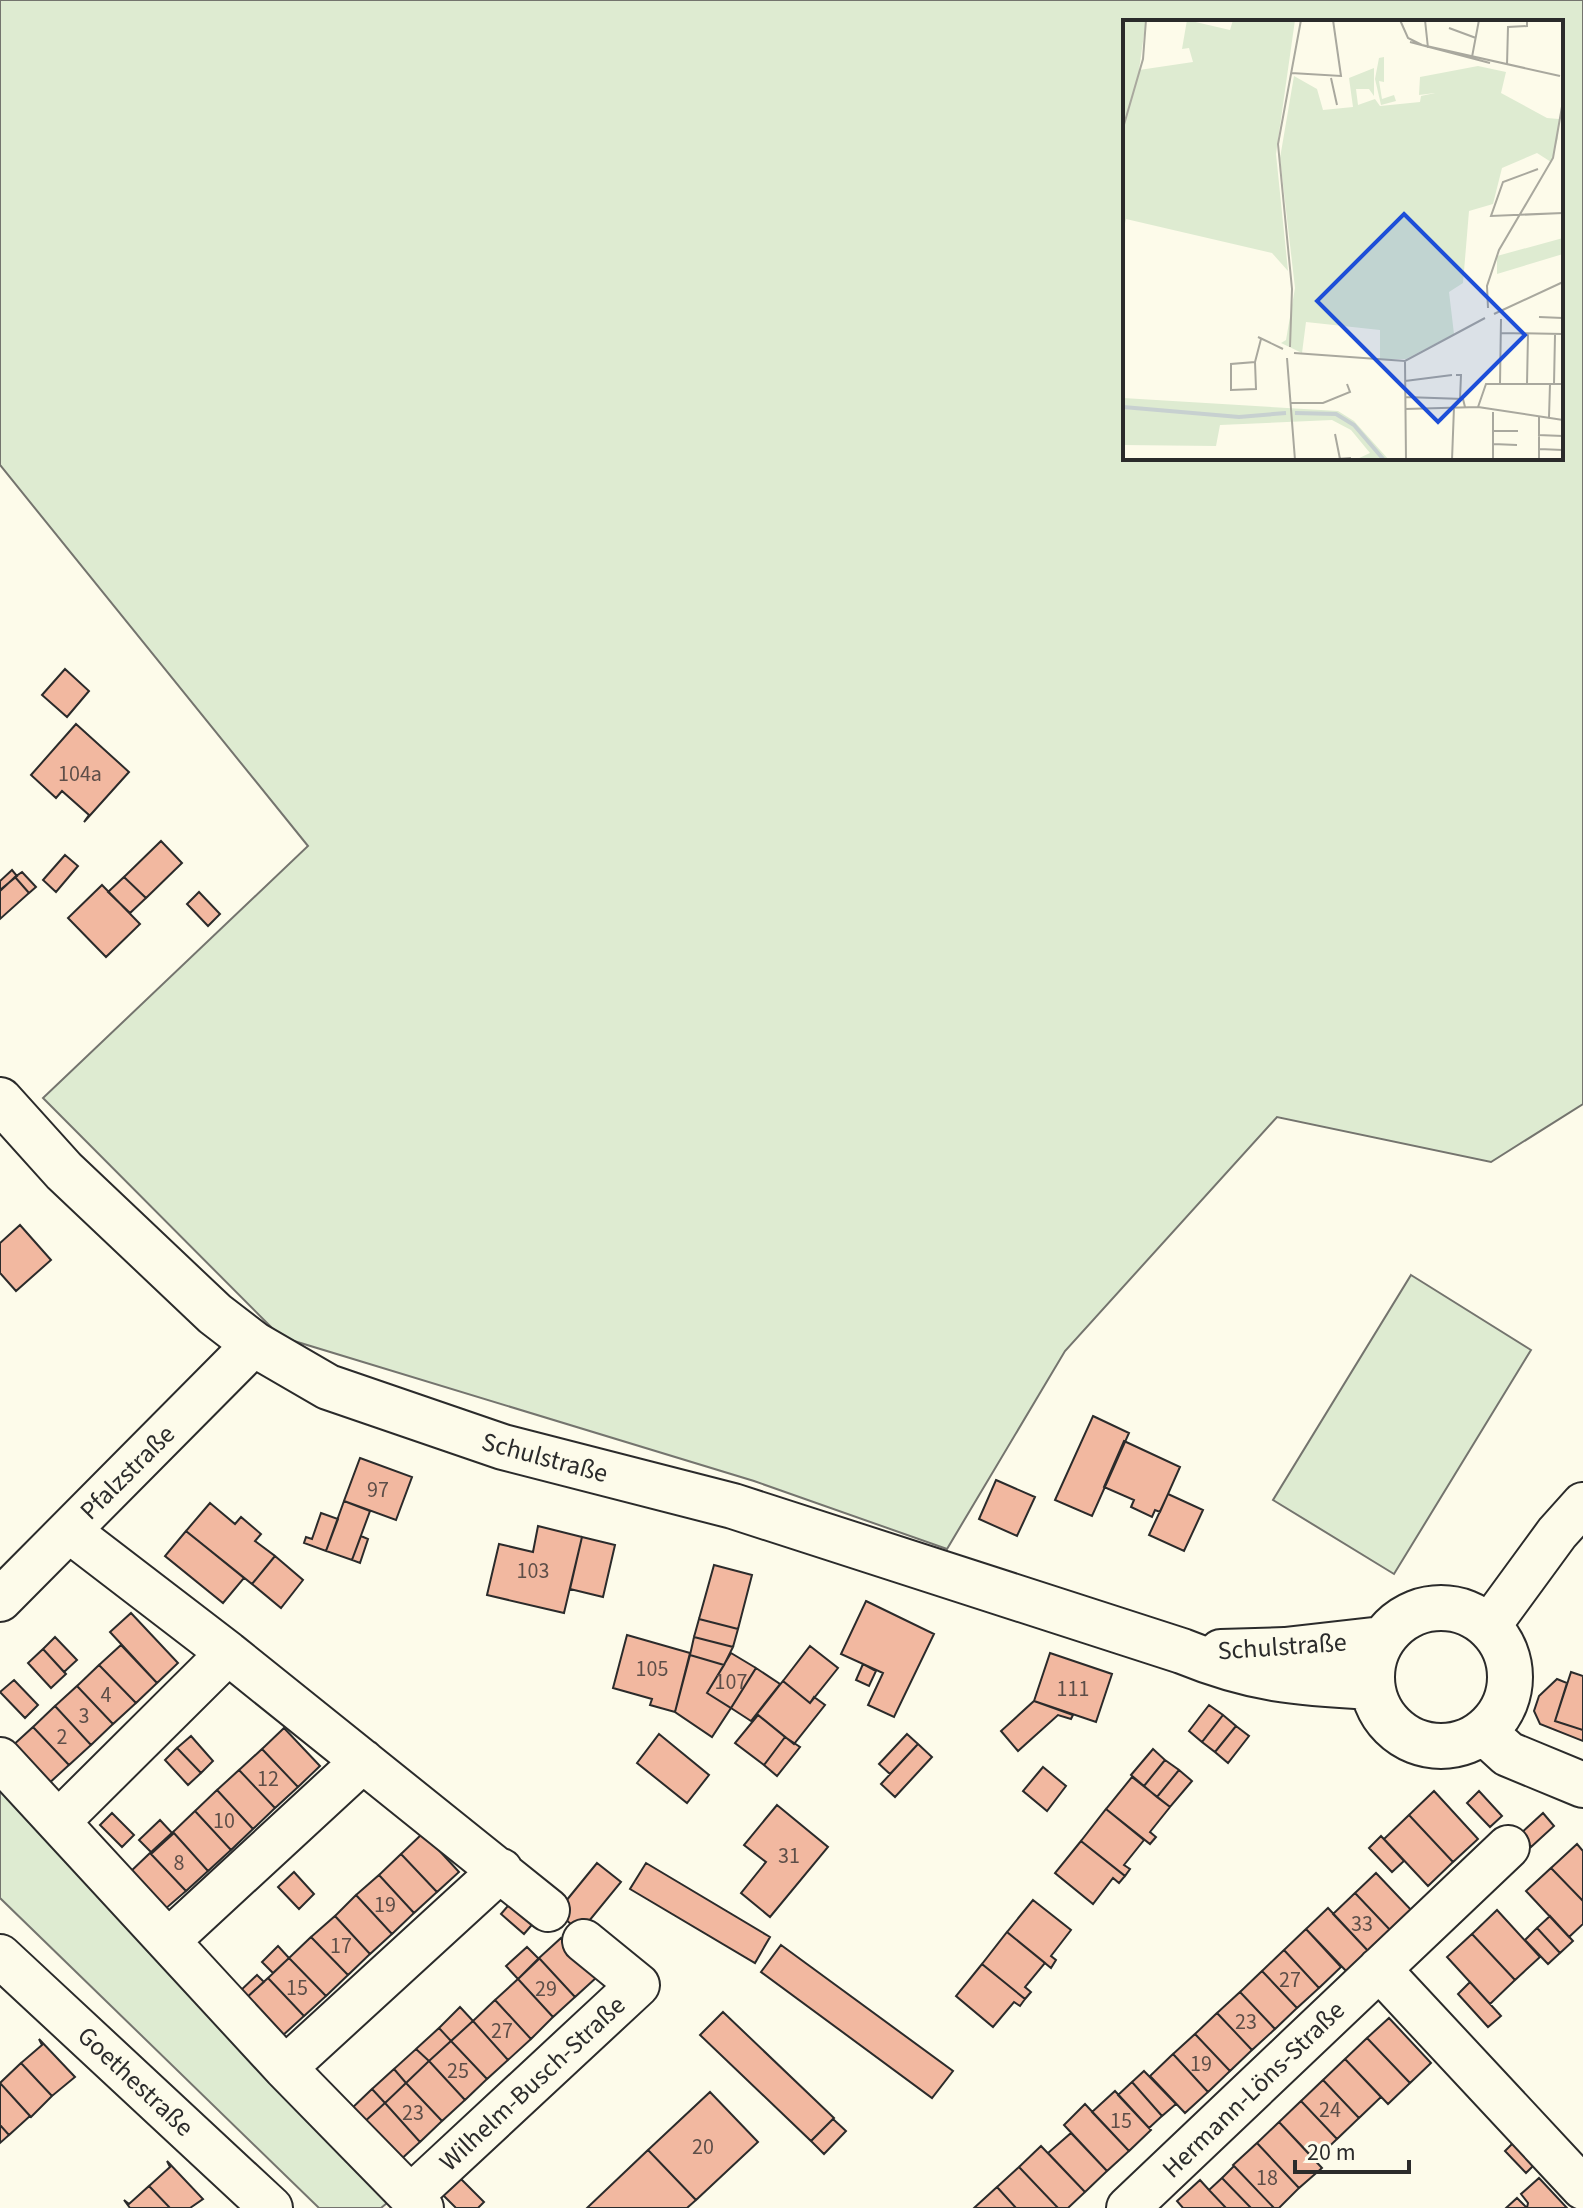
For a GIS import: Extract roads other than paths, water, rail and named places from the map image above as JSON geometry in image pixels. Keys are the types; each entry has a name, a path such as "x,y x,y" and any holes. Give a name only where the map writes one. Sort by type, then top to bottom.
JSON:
{"main road":[{"name":"Schulstraße","path":"0,1100 64,1171 175,1279 254,1344 328,1387 503,1447 733,1506 1182,1651 1233,1671 1274,1681 1372,1687"},
{"path":"1421,1609 1457,1610 1489,1626 1507,1655 1510,1689 1504,1706 1484,1732 1465,1742 1445,1746 1425,1745 1405,1737 1389,1724 1372,1687 1371,1670 1382,1639 1399,1621 1421,1609"},
{"name":"Schulstraße","path":"1182,1651 1285,1650 1382,1639"},
{"path":"1484,1732 1508,1754 1583,1785"}],"street":[{"name":"Pfalzstraße","path":"0,1600 254,1344"},
{"path":"1489,1626 1557,1533 1583,1504"},
{"path":"69,1531 228,1653 548,1910"},
{"path":"58,1822 228,1653"},
{"name":"Wilhelm-Busch-Straße","path":"0,1759 285,2068 416,2202 638,1985 584,1941"},
{"path":"168,1941 363,1761"},
{"name":"Hermann-Löns-Straße","path":"1128,2208 1508,1847"},
{"path":"285,2068 501,1870"},
{"name":"Goethestraße","path":"0,1956 271,2208"},
{"path":"1379,1969 1583,2188"}]}
